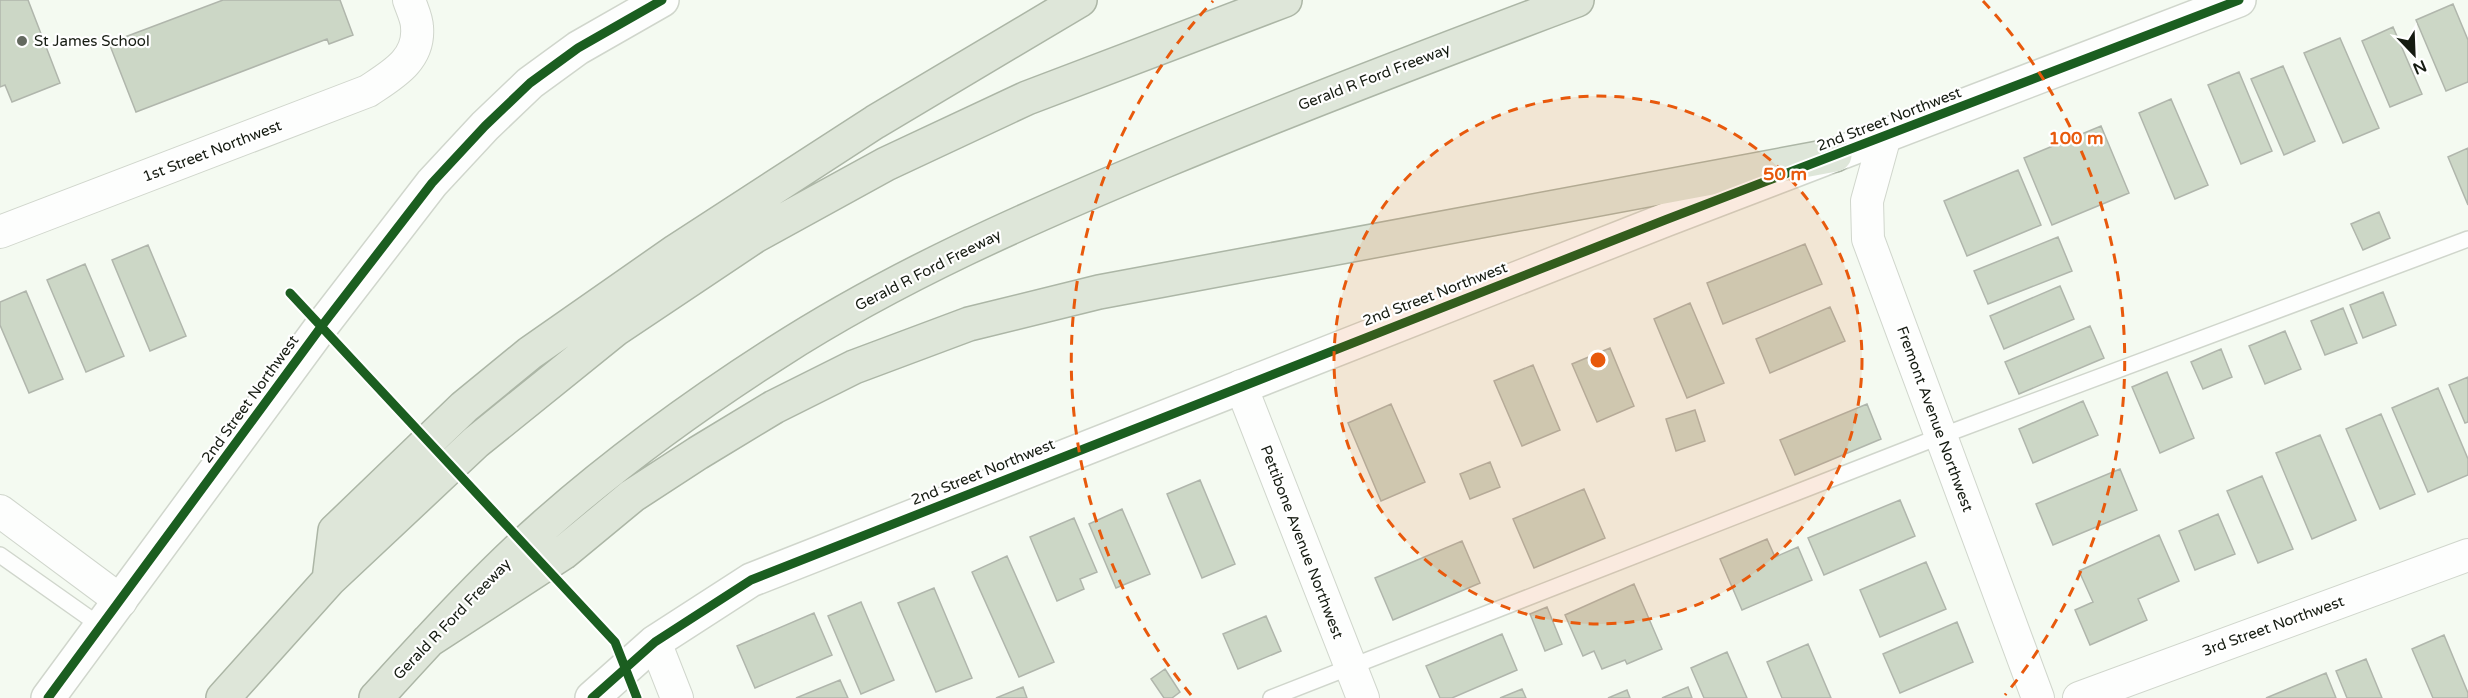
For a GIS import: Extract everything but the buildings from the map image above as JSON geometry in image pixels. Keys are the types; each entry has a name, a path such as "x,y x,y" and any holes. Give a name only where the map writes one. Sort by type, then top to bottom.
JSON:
{"highway":[{"path":"329,580 335,531 464,408 530,353 676,251 865,129 1080,0"},
{"path":"223,698 329,580 476,442 616,329 755,236 886,164 1027,98 1285,0"},
{"name":"Gerald R Ford Freeway","path":"376,698 475,592 545,525 655,437 776,353 887,287 1068,201 1320,96 1577,0"},
{"path":"428,641 563,553 642,490 774,407 854,367 969,324 1111,290 1835,155"}],"street":[{"name":"1st Street Northwest","path":"0,232 368,91 395,73 414,54 417,28 409,0"},
{"name":"2nd Street Northwest","path":"48,698 349,291 432,183 485,126 530,83 578,48 662,0"},
{"name":"2nd Street Northwest","path":"592,698 655,642 751,580 1241,386 2239,0"},
{"name":"Fremont Avenue Northwest","path":"1886,136 1868,201 1868,239 2038,698"},
{"name":"Pettibone Avenue Northwest","path":"1241,386 1363,698"},
{"path":"0,511 121,601"},
{"name":"3rd Street Northwest","path":"2079,698 2468,555"},
{"path":"655,642 677,698"}],"lane":[{"path":"1271,698 1941,436 2468,239"},
{"path":"0,555 102,627"}],"cycle path":[{"path":"48,698 321,327 432,183 485,126 530,83 578,48 662,0"},
{"path":"592,698 655,642 751,580 1665,220 2239,0"},
{"path":"290,293 615,642 637,698"}],"place":[{"name":"St James School","path":"22,41"}]}
